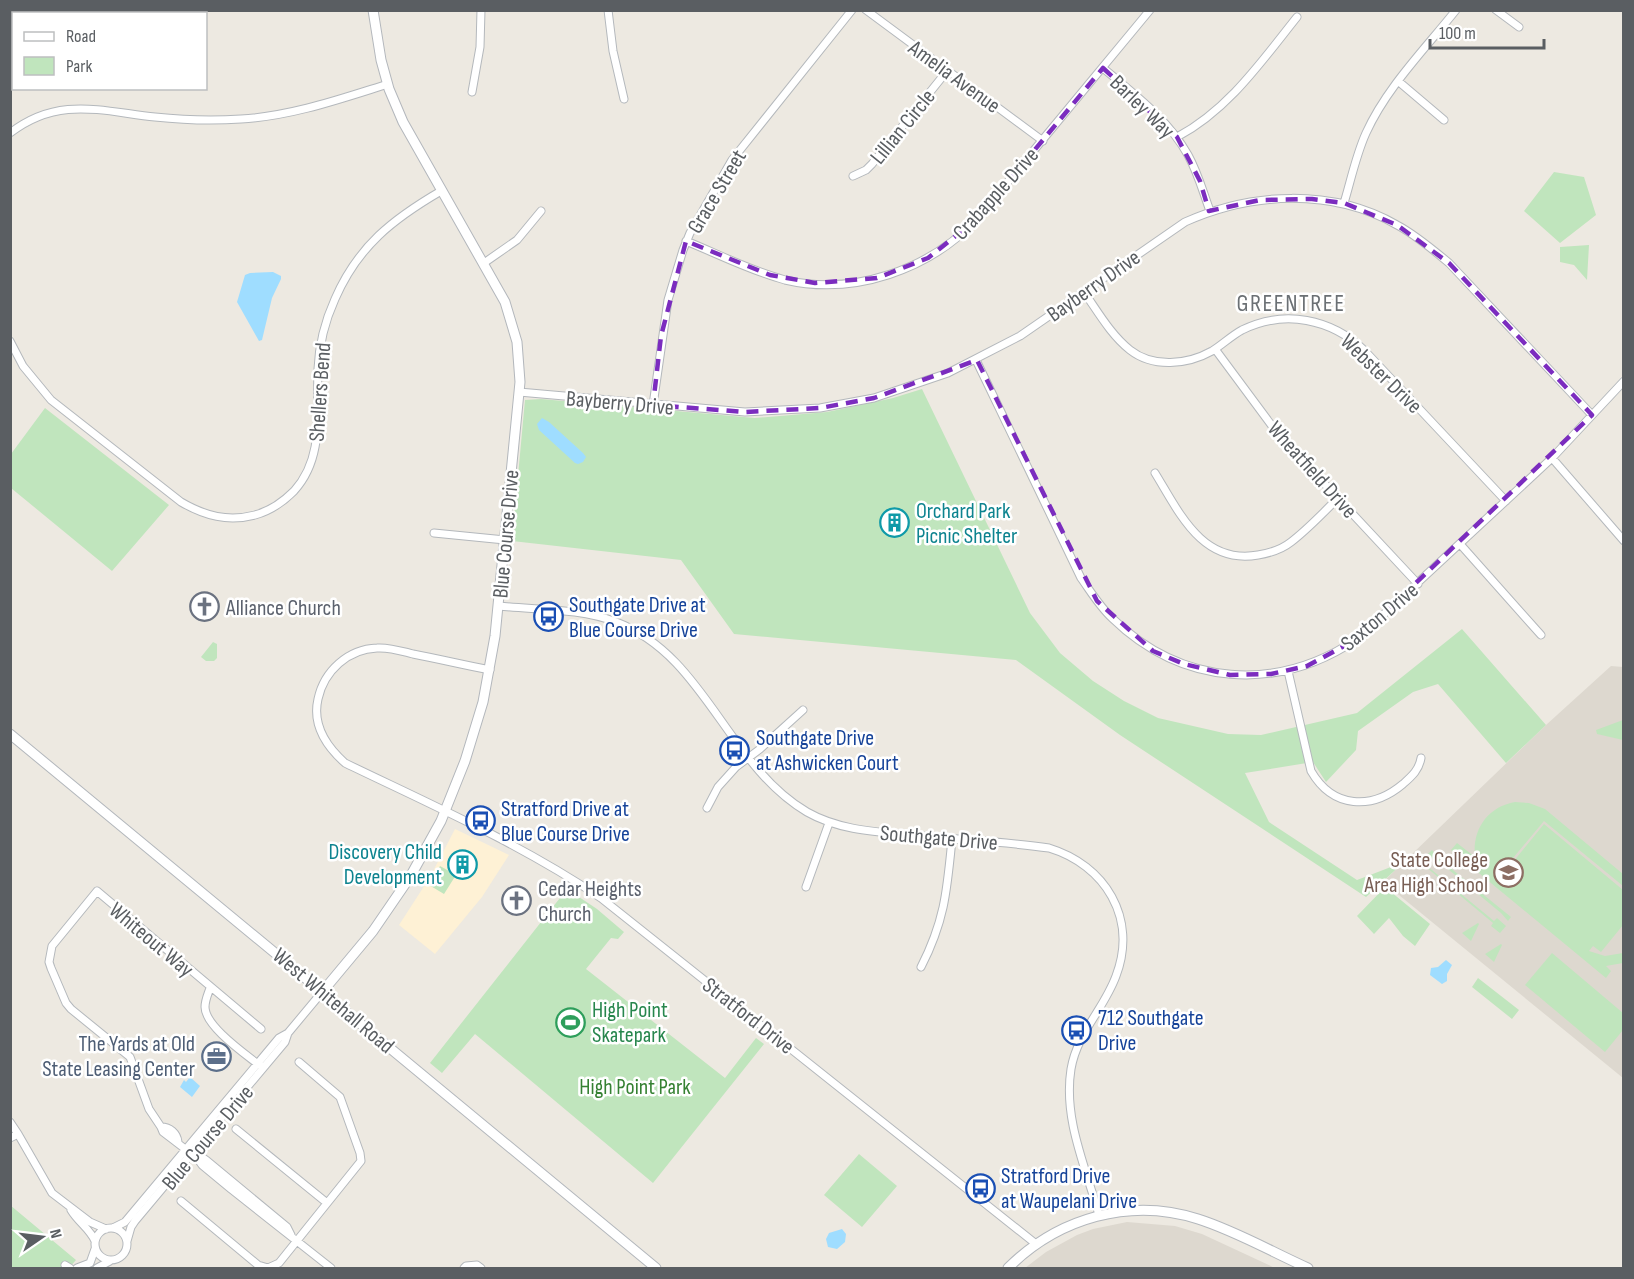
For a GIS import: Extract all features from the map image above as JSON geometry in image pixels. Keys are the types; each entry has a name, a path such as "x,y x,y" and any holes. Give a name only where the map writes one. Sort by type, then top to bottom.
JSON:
{"main road":[{"name":"Blue Course Drive","path":"323,991 386,913 416,867 445,812 469,751 490,670 499,606 519,392 519,362 513,326 505,302 403,122 388,84 377,45 373,10"},
{"name":"West Whitehall Road","path":"10,734 323,991 653,1268"},
{"path":"1008,1269 1036,1244 1070,1225 1099,1215 1148,1210 1188,1216 1220,1227 1308,1269"}],"street":[{"path":"472,92 480,47 481,10"},
{"path":"608,10 613,51 624,99"},
{"name":"Grace Street","path":"653,405 668,300 686,241 732,160 852,10"},
{"name":"Amelia Avenue","path":"866,10 1043,141"},
{"name":"Crabapple Drive","path":"686,241 786,280 829,284 886,276 928,258 958,238 981,215 1150,10"},
{"path":"1344,203 1366,132 1398,81 1456,10"},
{"path":"1496,10 1519,27"},
{"path":"1177,137 1202,122 1239,89 1297,17"},
{"name":"Barley Way","path":"1103,68 1162,119 1177,137 1200,181 1210,211"},
{"name":"Lillian Circle","path":"853,176 866,170 872,164 947,71"},
{"path":"1398,81 1444,120"},
{"path":"10,133 32,119 68,108 97,108 166,118 244,119 303,109 388,84"},
{"name":"Shellers Bend","path":"10,341 23,366 51,400 181,502 201,513 220,518 246,517 260,513 273,508 291,494 300,484 313,460 317,442 320,346 326,323 346,276 374,240 394,221 411,208 441,191"},
{"name":"Bayberry Drive","path":"519,392 744,412 820,408 874,398 948,373 1020,336 1185,222 1210,211 1260,200 1286,198 1344,203 1397,225 1432,249 1449,263 1592,415"},
{"path":"484,263 517,240 541,210"},
{"name":"Webster Drive","path":"1084,292 1121,342 1140,356 1161,362 1189,361 1215,349 1243,330 1277,319 1302,319 1329,326 1353,340 1364,350 1506,501"},
{"name":"Wheatfield Drive","path":"1215,349 1278,434 1418,584"},
{"name":"Saxton Drive","path":"976,360 1081,578 1110,617 1145,645 1184,664 1230,675 1257,675 1288,671 1342,650 1371,627 1552,458 1623,381"},
{"path":"1552,458 1623,541"},
{"path":"1155,473 1195,535 1213,548 1238,556 1270,553 1290,543 1338,498"},
{"path":"434,533 505,540"},
{"path":"1460,544 1541,635"},
{"name":"Southgate Drive","path":"499,606 596,616 630,628 655,642 682,668 748,757 775,789 793,803 831,823 871,831 1031,845 1063,852 1097,875 1117,907 1122,930 1122,958 1108,992 1078,1045 1069,1085 1071,1120 1099,1215"},
{"name":"Stratford Drive","path":"490,670 388,649 362,650 339,662 323,683 316,709 318,725 334,753 345,763 565,874 601,898 1036,1244"},
{"path":"1288,671 1311,771 1320,783 1334,795 1354,802 1382,799 1414,774 1421,758"},
{"path":"707,808 723,781 803,710"},
{"path":"806,887 831,823"},
{"path":"921,967 943,917 952,838"},
{"name":"Whiteout Way","path":"261,1029 97,891 52,946 49,962 66,1003 130,1057 149,1109 163,1131 174,1141 206,1160 287,1227 293,1238 331,1269"},
{"name":"Whiteout Way","path":"210,988 204,1008 213,1026 260,1066"},
{"name":"Blue Course Drive","path":"98,1269 123,1255 135,1221 192,1153 279,1038 288,1033 323,991"},
{"path":"181,1201 263,1268 279,1263 293,1238 327,1203 361,1161 340,1097 299,1062"},
{"path":"10,1122 52,1193 96,1226 122,1232 127,1241"},
{"path":"236,1129 327,1203"},
{"path":"10,1138 18,1134"},
{"name":"Blue Course Drive","path":"77,1269 90,1263 97,1235 125,1222 192,1153"},
{"path":"70,1208 75,1217 90,1232 100,1257 110,1261"},
{"path":"464,1269 466,1266 479,1267"}],"highlighted area":[{"path":"1103,68 1177,137 1200,181 1209,211 1260,200 1312,199 1344,203 1397,225 1449,263 1592,415 1357,639 1307,666 1271,674 1230,675 1184,664 1153,651 1097,601 977,360 874,398 820,408 745,412 653,405 661,336 686,241 770,275 815,283 877,278 928,258 977,219"}],"shaded area":[{"name":"State College Area High School","path":"1611,666 1623,667 1623,1078 1383,882 1546,725"},
{"path":"455,829 509,855 482,897 435,954 399,925 430,877"},
{"path":"1127,1222 1175,1226 1202,1234 1275,1268 1025,1268 1046,1252 1077,1235"}],"green space":[{"path":"1554,172 1584,177 1596,215 1560,243 1524,211"},
{"path":"1589,245 1587,280 1574,265 1560,262 1560,247"},
{"path":"922,389 1030,613 1060,653 1093,681 1124,701 1158,718 1228,734 1261,735 1357,713 1462,629 1546,725 1506,763 1438,684 1413,692 1358,731 1356,750 1326,782 1313,762 1245,773 1269,822 1357,880 1404,862 1366,897 1120,735 1016,660 734,634 681,560 512,541 525,400 541,399 755,418 827,412 893,398"},
{"path":"45,408 169,505 112,571 11,488 11,454"},
{"path":"213,642 217,644 217,658 214,661 206,661 201,657"},
{"path":"1623,720 1623,740 1597,734 1596,730"},
{"path":"1515,802 1529,803 1545,809 1623,874 1623,886 1544,821 1498,876 1500,878 1544,824 1623,890 1623,925 1601,952 1593,946 1589,951 1605,956 1623,953 1623,963 1606,966 1611,971 1606,978 1451,850 1457,843 1475,857 1476,838 1483,821 1497,809"},
{"path":"1432,850 1438,858 1511,917 1508,921 1437,860 1435,861 1428,854"},
{"path":"1422,856 1429,862 1427,866 1494,921 1497,918 1506,926 1500,933 1491,926 1493,923 1426,867 1423,869 1416,863"},
{"path":"440,866 456,875 444,894 429,885"},
{"path":"1385,887 1430,924 1415,946 1403,936 1389,918 1374,934 1357,916"},
{"name":"High Point Park","path":"567,889 597,909 624,932 618,939 611,938 586,969 725,1078 756,1038 764,1044 653,1183 475,1034 442,1073 430,1063"},
{"path":"1479,924 1471,941 1462,933"},
{"path":"1502,945 1494,962 1485,954"},
{"path":"1552,953 1623,1013 1623,1030 1605,1052 1525,985"},
{"path":"1478,978 1519,1010 1512,1019 1472,987"},
{"path":"859,1154 897,1186 862,1227 824,1195"},
{"path":"10,1205 76,1260 69,1268 11,1268"}],"water":[{"path":"273,272 281,276 281,279 272,298 262,340 259,341 237,302 245,275"},
{"path":"542,418 583,453 586,457 583,462 575,463 539,430 537,424"},
{"path":"1446,960 1452,965 1447,974 1447,981 1442,984 1430,975 1431,968 1438,967"},
{"path":"190,1077 200,1086 192,1097 180,1087 184,1080 186,1082"},
{"path":"842,1229 846,1234 845,1242 837,1249 828,1247 826,1239 829,1233"}],"place":[{"name":"Orchard Park Picnic Shelter","path":"895,523"},
{"name":"Alliance Church","path":"205,607"},
{"name":"Southgate Drive at Blue Course Drive","path":"548,617"},
{"name":"Southgate Drive at Ashwicken Court","path":"735,750"},
{"name":"Stratford Drive at Blue Course Drive","path":"480,821"},
{"name":"Discovery Child Development","path":"463,864"},
{"name":"State College Area High School","path":"1509,872"},
{"name":"Cedar Heights Church","path":"517,901"},
{"name":"High Point Skatepark","path":"571,1022"},
{"name":"712 Southgate Drive","path":"1077,1030"},
{"name":"The Yards at Old State Leasing Center","path":"216,1056"},
{"name":"Stratford Drive at Waupelani Drive","path":"980,1188"}],"district":[{"name":"GREENTREE","path":"1291,303"}]}
